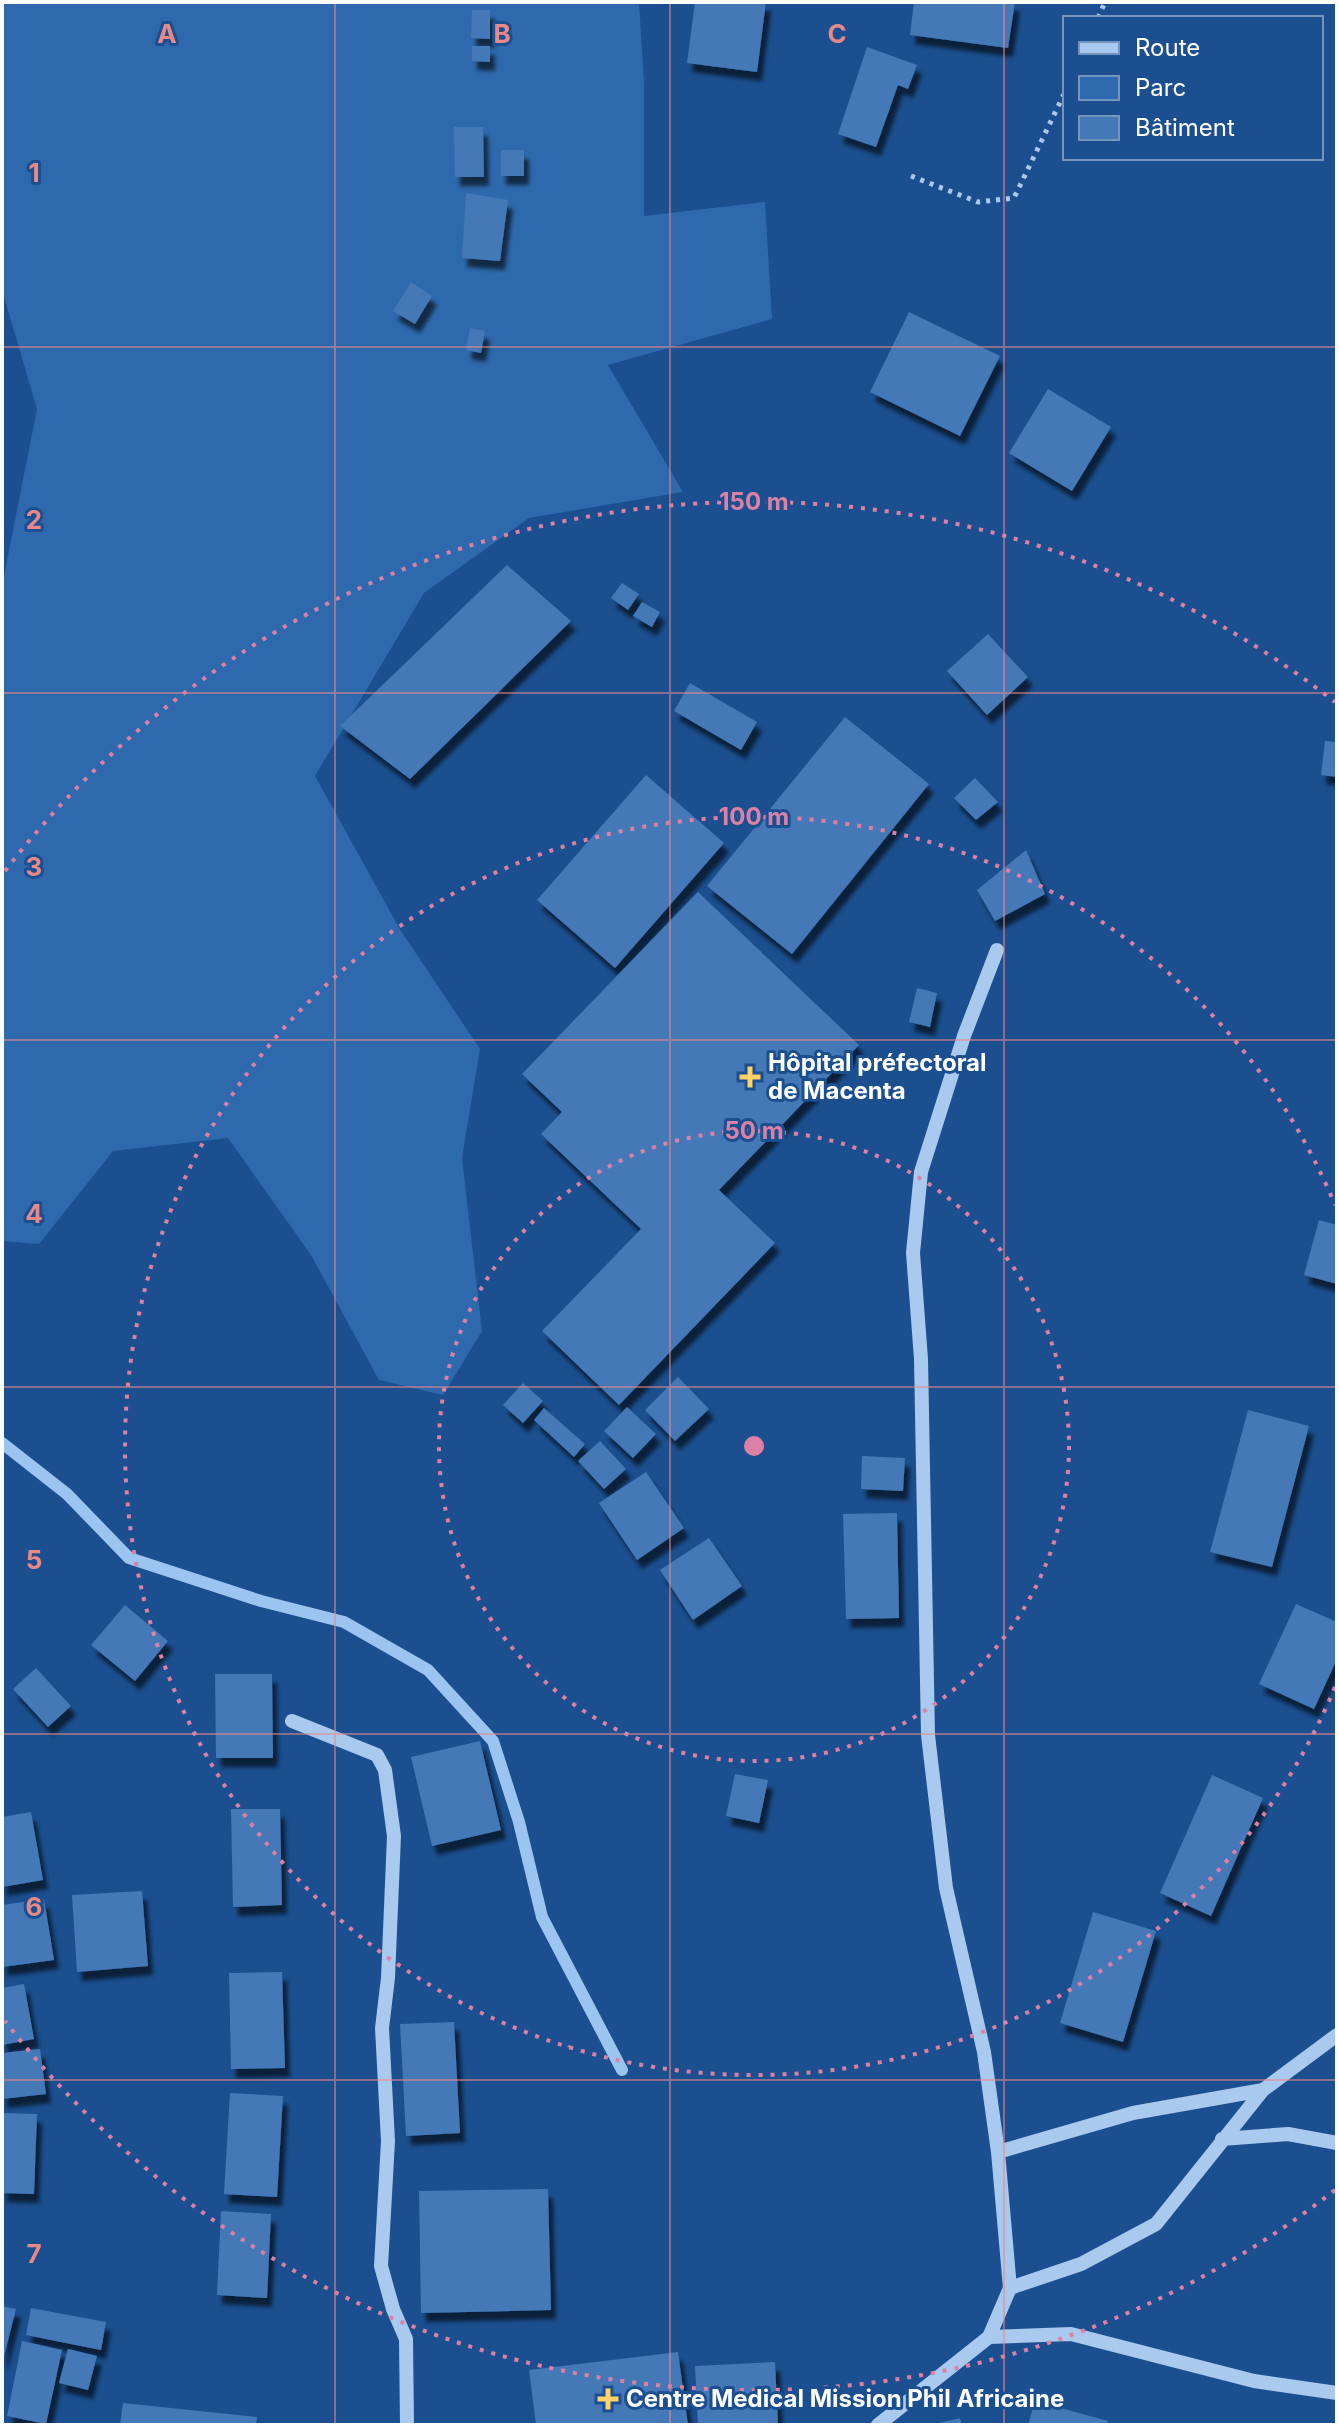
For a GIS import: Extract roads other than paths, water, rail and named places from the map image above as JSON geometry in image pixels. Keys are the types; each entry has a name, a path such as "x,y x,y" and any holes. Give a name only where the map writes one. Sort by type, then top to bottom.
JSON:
{"street":[{"path":"878,2425 989,2337 1010,2288 998,2152 984,2052 946,1888 928,1735 921,1359 913,1253 921,1172 964,1036 997,950"},
{"path":"292,1721 377,1755 385,1770 394,1836 388,1978 382,2028 388,2141 381,2266 393,2309 406,2339 407,2425"},
{"path":"1010,2288 1081,2264 1156,2224 1263,2090 1337,2035"},
{"path":"998,2152 1133,2113 1263,2090"},
{"path":"1222,2139 1288,2134 1337,2143"},
{"path":"989,2337 1071,2334 1254,2381 1337,2393"}],"waterway":[{"path":"2,1443 67,1494 129,1558 261,1601 344,1622 428,1670 493,1741 519,1822 542,1917 622,2070"}],"place":[{"name":"Hôpital préfectoral de Macenta","path":"750,1077"},
{"name":"Centre Medical Mission Phil Africaine","path":"608,2399"}]}
